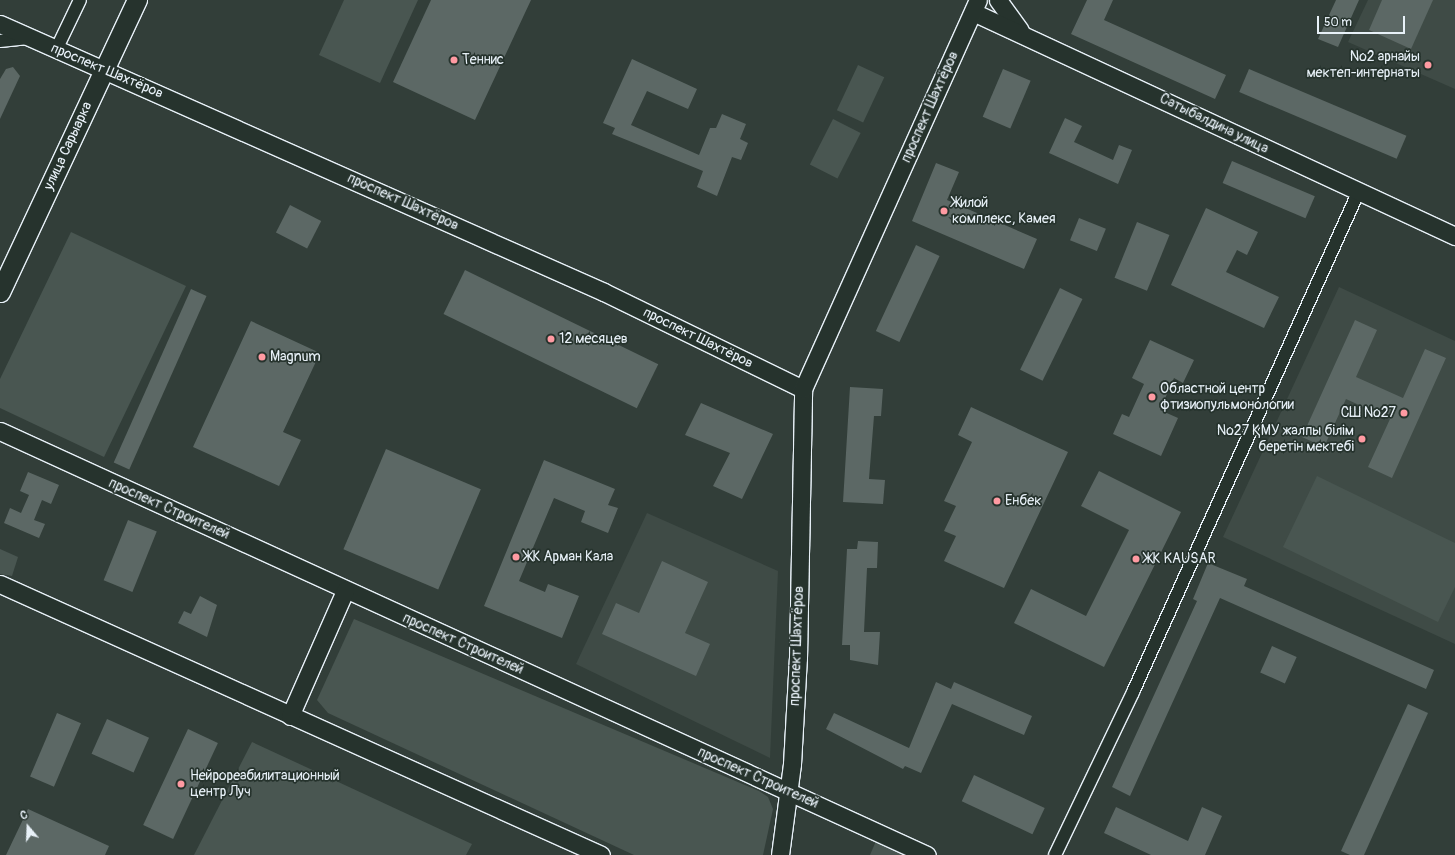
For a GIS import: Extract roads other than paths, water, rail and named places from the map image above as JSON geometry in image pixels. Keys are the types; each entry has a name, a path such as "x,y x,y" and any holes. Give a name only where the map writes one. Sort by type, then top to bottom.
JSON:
{"main road":[{"name":"улица Сарыарка","path":"0,292 137,0"},
{"path":"998,0 1012,23 1028,37"},
{"name":"проспект Шахтёров","path":"780,855 788,791 798,658 803,389 976,6"},
{"name":"Сатыбалдина улица","path":"976,6 1028,37 1455,236"},
{"name":"проспект Шахтёров","path":"0,24 604,292 803,389"},
{"name":"проспект Строителей","path":"0,431 344,591 927,855"},
{"path":"0,584 143,646 290,716 601,855"},
{"path":"290,716 344,591"}],"street":[{"path":"56,50 80,0"},
{"path":"0,40 31,38"},
{"path":"1054,855 1136,685 1358,192"}],"place":[{"name":"Теннис","path":"454,60"},
{"name":"No2 арнайы мектеп-интернаты","path":"1428,65"},
{"name":"Жилой комплекс, Камея","path":"944,211"},
{"name":"12 месяцев","path":"551,339"},
{"name":"Magnum","path":"262,357"},
{"name":"Областной центр фтизиопульмонологии","path":"1152,397"},
{"name":"СШ №27","path":"1404,413"},
{"name":"No27 ҚМУ жалпы білім беретін мектебі","path":"1362,439"},
{"name":"Енбек","path":"997,501"},
{"name":"ЖК Арман Кала","path":"516,557"},
{"name":"ЖК KAUSAR","path":"1136,559"},
{"name":"Нейрореабилитационный центр Луч","path":"181,784"}]}
